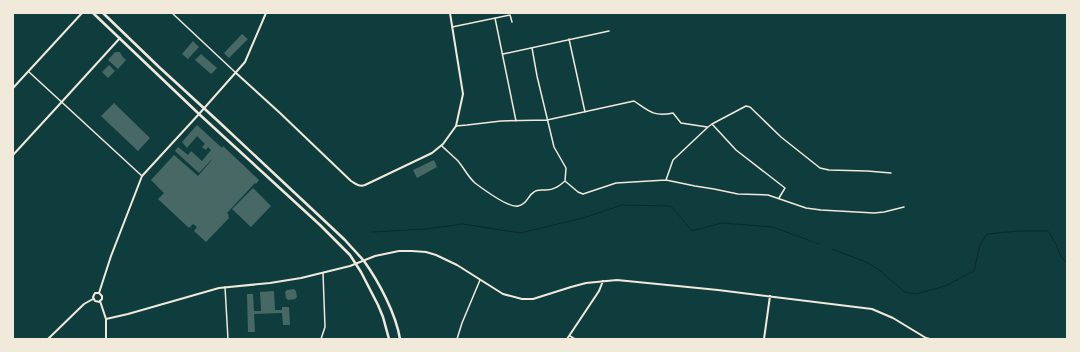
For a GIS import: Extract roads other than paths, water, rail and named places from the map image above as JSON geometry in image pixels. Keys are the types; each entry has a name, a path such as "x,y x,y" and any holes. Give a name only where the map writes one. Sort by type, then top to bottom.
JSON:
{"main road":[{"path":"93,13 350,256 361,272 383,317 389,339"},
{"path":"103,13 345,240 363,260 381,289 393,313 400,339"}],"street":[{"path":"13,88 82,13"},
{"path":"172,13 357,185 361,186 371,183 432,153 442,146 456,126 463,94 450,13"},
{"path":"106,339 106,320 100,301 103,298 100,293 111,256 142,176 245,62 266,13"},
{"path":"452,27 510,15 512,22"},
{"path":"495,18 516,120"},
{"path":"503,54 608,31"},
{"path":"13,154 120,38"},
{"path":"570,39 585,112"},
{"path":"442,146 458,161 476,183 501,200 513,206 523,204 533,192 542,189 553,189 565,181 566,168 554,147 532,48"},
{"path":"29,71 142,176"},
{"path":"456,126 516,120 547,120 634,101 651,113 663,115 673,112 681,123 708,127"},
{"path":"666,180 673,160 708,127 746,106 750,107 781,137 820,168 829,170 891,173"},
{"path":"712,124 736,150 785,188 779,198"},
{"path":"565,181 578,192 584,194 616,183 666,180 738,194 779,198 806,208 822,210 874,213 904,207"},
{"path":"106,320 225,287 270,283 301,278 356,264 379,255 399,251 412,251 426,252 448,260 503,294 522,299 533,299 570,287 617,280 770,296 872,309 893,318 930,339"},
{"path":"321,339 324,327 323,273"},
{"path":"457,339 480,280"},
{"path":"568,339 569,335 600,290 603,281"},
{"path":"225,287 228,339"},
{"path":"48,339 84,304 93,298 95,293 100,293"},
{"path":"764,339 770,296"},
{"path":"93,298 96,302 100,301"},
{"path":"569,335 574,339"}],"waterway":[{"path":"372,232 426,229 463,224 520,233 583,218 622,205 671,206 692,231 722,223 773,227 819,244"},
{"path":"832,249 866,262 879,270 905,292 916,294 945,286 974,271 980,245 987,234 1019,231 1048,231 1056,244 1060,255 1065,261 1067,261"}]}
